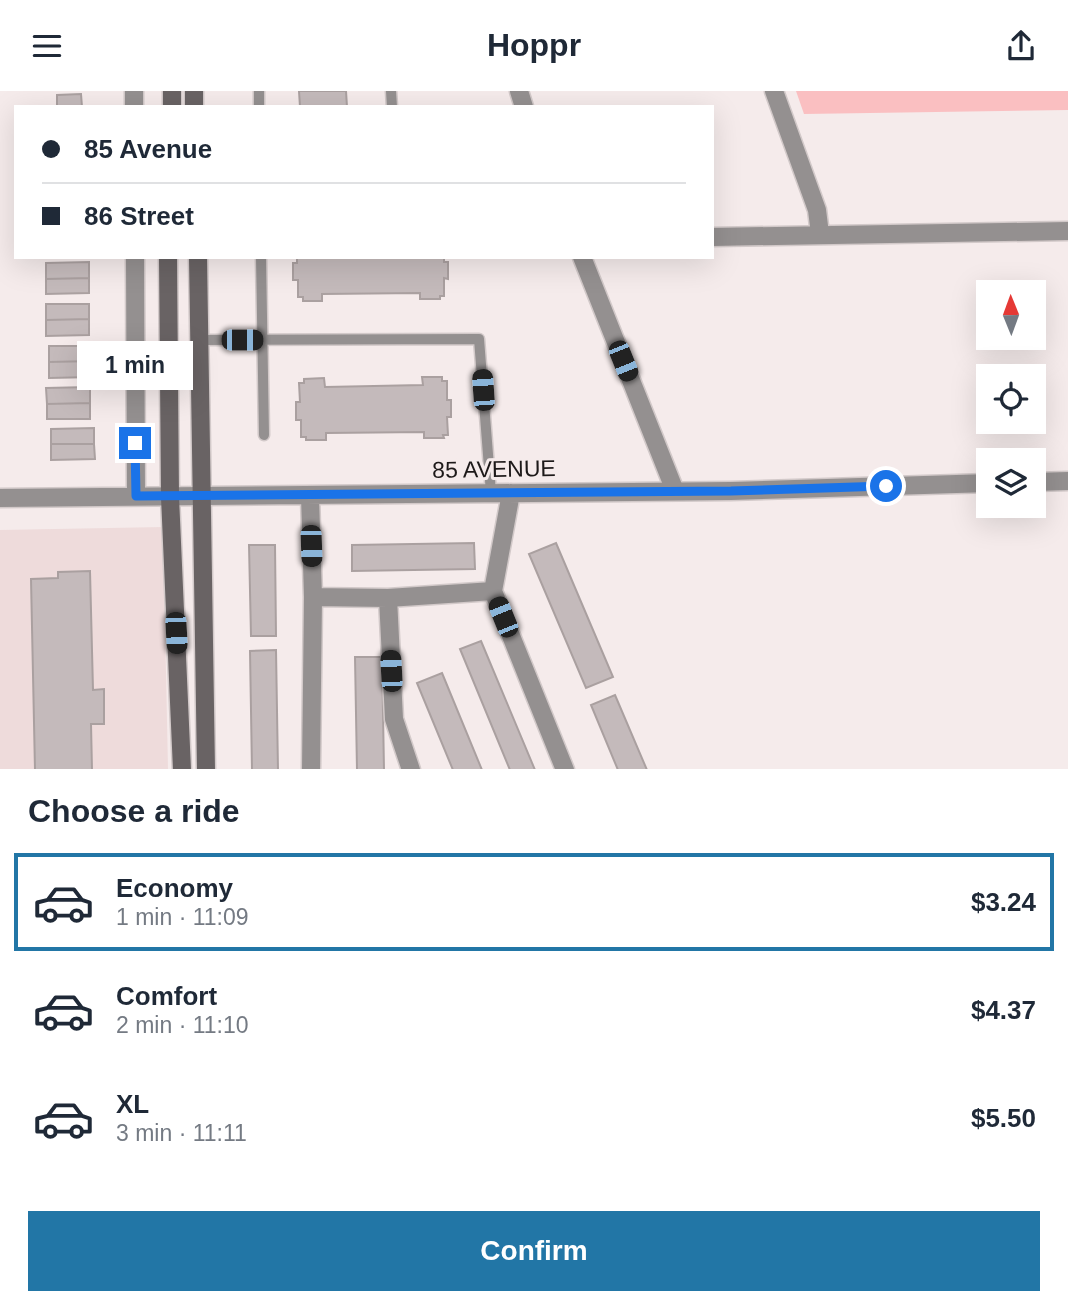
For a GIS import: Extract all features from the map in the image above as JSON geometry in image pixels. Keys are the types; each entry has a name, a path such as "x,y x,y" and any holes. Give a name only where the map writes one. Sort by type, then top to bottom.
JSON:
{"main road":[{"path":"168,259 170,497 182,769"},
{"path":"198,259 206,769"}],"street":[{"path":"774,91 817,210 820,234"},
{"path":"714,237 1068,231"},
{"path":"135,259 136,496"},
{"path":"583,259 675,491"},
{"path":"1046,482 1068,481"},
{"name":"85 AVENUE","path":"0,498 675,491 976,484"},
{"path":"511,493 493,591 565,769"},
{"path":"310,496 313,597 311,769"},
{"path":"313,597 388,598 493,591"},
{"path":"388,598 394,719 411,769"}],"lane":[{"path":"261,259 264,435"},
{"path":"200,340 479,339 491,493"}],"shaded area":[{"path":"796,91 1068,91 1068,110 804,114"},
{"path":"163,527 168,769 0,769 0,530"}],"building":[{"path":"299,91 346,91 347,105 300,105"},
{"path":"81,94 82,105 57,105 57,95"},
{"path":"297,259 444,259 444,262 448,262 448,279 444,278 444,296 440,296 440,299 420,299 420,293 322,294 322,301 303,301 303,297 298,297 298,280 293,280 293,263 297,263"},
{"path":"89,262 89,278 46,279 46,263"},
{"path":"89,278 89,293 46,294 46,279"},
{"path":"46,304 89,304 89,319 46,320"},
{"path":"89,319 89,335 46,336 46,320"},
{"path":"49,346 92,346 93,361 49,362"},
{"path":"93,361 93,377 49,378 49,362"},
{"path":"422,377 442,377 442,381 447,381 451,417 447,417 448,435 443,435 444,438 424,438 424,432 326,433 326,440 306,440 306,437 301,437 301,420 296,420 296,402 300,402 299,383 304,383 304,379 324,378 325,387 423,385"},
{"path":"90,387 90,403 47,404 46,388"},
{"path":"90,403 90,419 47,419 47,404"},
{"path":"94,428 94,444 51,444 51,429"},
{"path":"51,444 94,444 95,459 51,460"},
{"path":"474,543 475,569 352,571 352,545"},
{"path":"556,543 613,677 586,688 529,554"},
{"path":"249,545 275,545 276,636 251,636"},
{"path":"90,571 93,690 104,689 104,724 91,724 92,769 35,769 31,579 58,578 58,572"},
{"path":"481,641 535,769 510,769 460,649"},
{"path":"276,650 278,769 252,769 250,651"},
{"path":"355,657 382,657 384,769 357,769"},
{"path":"442,673 482,769 453,769 417,683"},
{"path":"615,695 647,769 618,769 591,705"}],"route":[{"path":"135,443 136,496 731,491 886,486"}]}
